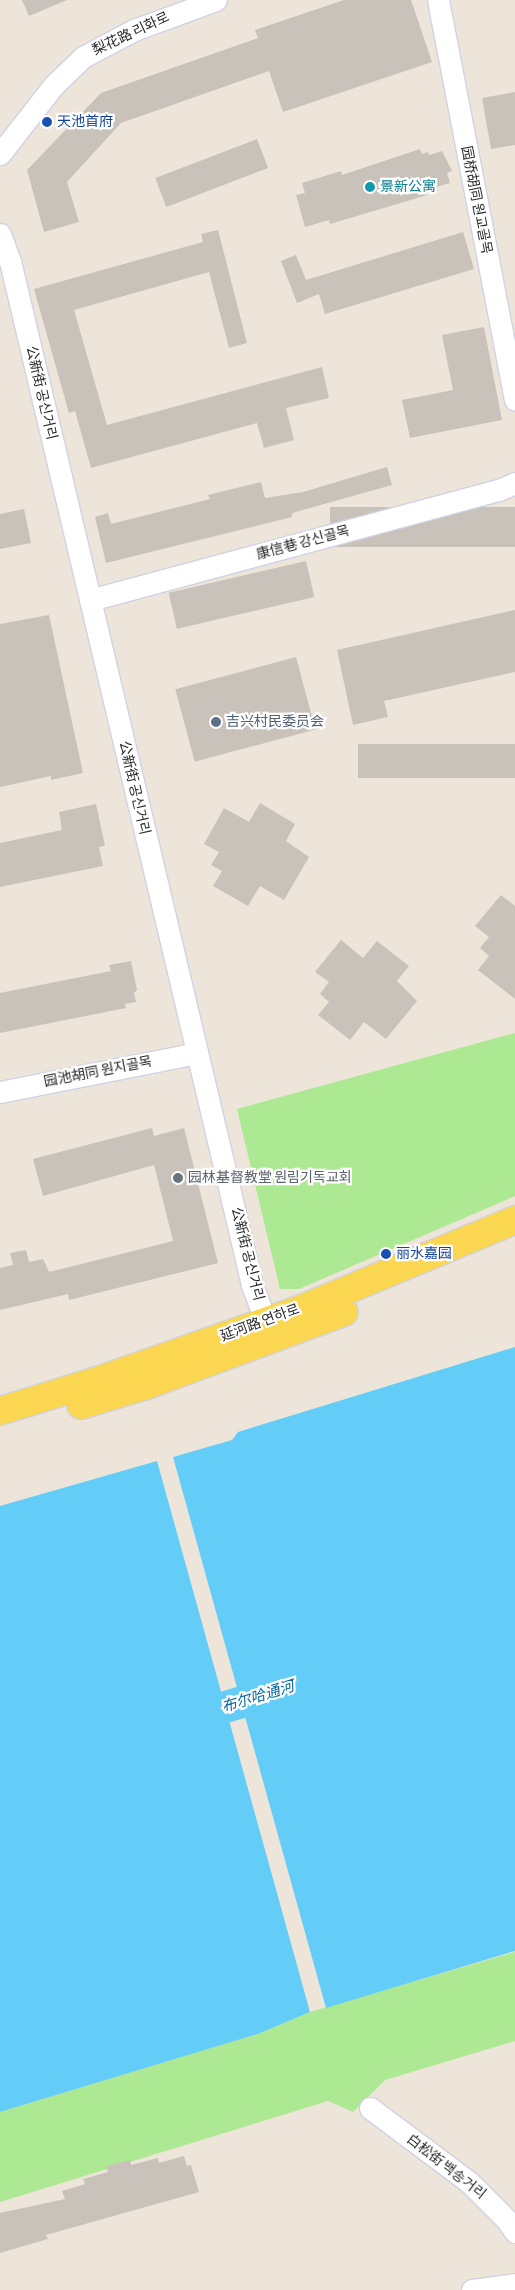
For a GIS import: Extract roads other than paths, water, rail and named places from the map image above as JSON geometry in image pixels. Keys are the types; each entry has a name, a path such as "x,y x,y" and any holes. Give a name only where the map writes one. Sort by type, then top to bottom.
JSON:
{"main road":[{"name":"延河路 연하로","path":"0,1427 144,1386 515,1220"},
{"name":"延河路 연하로","path":"0,1411 269,1331 515,1239"}],"street":[{"name":"梨花路 리화로","path":"0,154 54,85 83,57 134,30 216,0"},
{"name":"园桥胡同 원교골목","path":"438,0 515,400"},
{"name":"公新街 공신거리","path":"0,234 10,261 252,1285 269,1331"},
{"name":"康信巷 강신골목","path":"90,600 499,490 515,483"},
{"name":"园池胡同 원지골목","path":"0,1092 197,1053"},
{"name":"白松街 백송거리","path":"370,2108 469,2182 506,2218 515,2232"},
{"path":"472,2290 515,2284"}],"water":[{"path":"515,1347 515,1951 326,2008 173,1457 232,1440 238,1432"},
{"path":"157,1461 310,2012 258,2034 0,2112 0,1506"}],"waterway":[{"name":"布尔哈通河","path":"183,1720 285,1689"}],"place":[{"name":"天池首府","path":"47,122"},
{"name":"景新公寓","path":"370,187"},
{"name":"吉兴村民委员会","path":"216,722"},
{"name":"园林基督教堂 원림기독교회","path":"178,1178"},
{"name":"丽水嘉园","path":"386,1254"}]}
